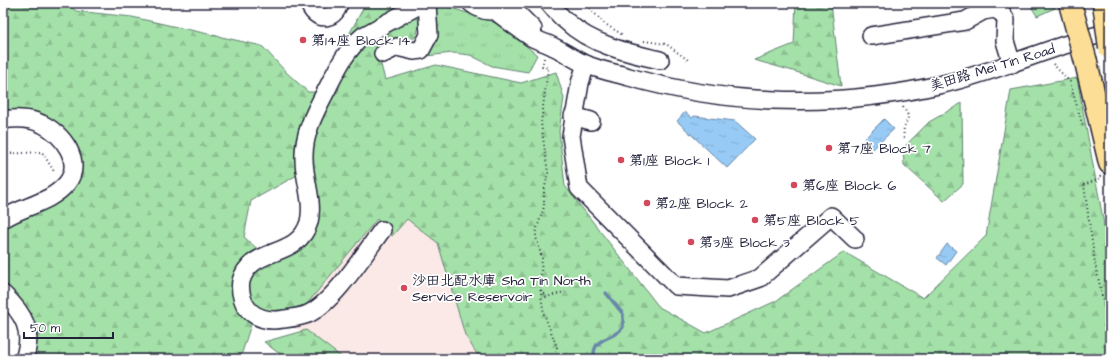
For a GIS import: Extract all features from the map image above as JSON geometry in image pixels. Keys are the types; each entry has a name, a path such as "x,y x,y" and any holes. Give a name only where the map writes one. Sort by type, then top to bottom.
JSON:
{"highway":[{"path":"1070,3 1086,62 1104,168"},
{"path":"1104,3 1110,48"}],"street":[{"path":"309,3 311,10 316,15 323,17 330,16 336,11 339,3"},
{"name":"美田路 Mei Tin Road","path":"510,3 546,48"},
{"path":"549,3 566,22 586,36 611,46 660,60"},
{"path":"382,230 330,297 314,310 304,315 267,320 258,317 249,311 246,306 241,294 241,282 245,271 252,263 263,256 291,246 302,235 308,226 311,206 304,165 304,151 308,131 315,113 342,61 355,43 368,32 426,4 429,35 421,50 419,58 397,47 383,54"},
{"path":"469,6 488,11 500,7"},
{"name":"美田路 Mei Tin Road","path":"500,7 532,38 546,48 586,64 656,85 698,93 745,99 803,100 854,98 901,92 960,80 1012,64 1076,41 1110,32"},
{"path":"871,36 965,21 983,11 995,9 1002,13 1006,20 1005,41 1012,64"},
{"path":"586,64 580,83 573,116 571,136 579,188 676,286 728,290 760,278 831,216 855,239"},
{"path":"573,116 591,121"},
{"path":"3,120 22,119 36,122 48,127 60,137 67,147 72,163 72,174 68,182 52,196 3,219"},
{"path":"3,294 17,310 26,327 29,341 24,359"}],"path":[{"path":"426,4 444,3 469,6"},
{"path":"584,3 605,24 628,38"},
{"path":"642,40 666,44 688,60"},
{"path":"546,48 542,66 548,68 541,123 548,173 544,192 544,207 536,231 536,237 542,258 540,288 544,314 557,347 556,359"},
{"path":"1051,63 1070,82 1083,128"},
{"path":"902,100 903,107 907,112 908,121 904,128 904,141"},
{"path":"3,154 42,152 57,175 68,182"},
{"path":"1104,168 1101,178 1084,185 1095,263 1110,333"},
{"path":"540,288 546,297 565,292"}],"shaded area":[{"name":"沙田北配水庫 Sha Tin North Service Reservoir","path":"395,205 449,226 465,335 480,359 319,359 309,335 284,323 282,315 291,259 383,221"}],"green space":[{"path":"3,3 67,3 76,11 132,17 262,46 286,72 308,92 321,92 299,174 251,201 244,237 262,253 246,264 252,321 240,359 26,359 32,319 3,283 3,229 64,197 75,146 3,112"},
{"path":"366,3 398,3 398,7 346,40"},
{"path":"436,3 486,19 502,26 537,55 528,72 492,66 470,55 453,53 426,56 434,28"},
{"path":"796,3 831,3 841,86 754,60 794,44"},
{"path":"1029,3 1053,3 1055,8 1037,16"},
{"path":"412,17 421,19 416,37 378,53 385,80 436,65 521,83 556,72 564,98 559,131 565,186 659,307 706,333 776,301 844,252 923,298 986,236 1011,90 1077,78 1110,257 1110,359 480,359 465,335 438,243 407,219 392,236 377,219 306,305 269,314 254,307 247,288 253,270 299,247 310,165 311,145 332,93 338,92 342,68 368,40"},
{"path":"962,103 963,184 944,201 904,165 903,148 929,122"},
{"path":"306,330 344,359 286,359 264,342"}],"water":[{"path":"685,112 692,118 694,116 735,121 755,139 727,168 677,121"},
{"path":"884,119 894,129 873,149 863,140"},
{"path":"947,244 956,251 946,265 937,258"}],"waterway":[{"path":"594,359 594,351 599,342 619,332 623,327 623,314 606,293"}],"place":[{"name":"第14座 Block 14","path":"303,40"},
{"name":"第7座 Block 7","path":"829,148"},
{"name":"第1座 Block 1","path":"621,160"},
{"name":"第6座 Block 6","path":"794,185"},
{"name":"第2座 Block 2","path":"647,203"},
{"name":"第5座 Block 5","path":"755,220"},
{"name":"第3座 Block 3","path":"691,242"},
{"name":"沙田北配水庫 Sha Tin North Service Reservoir","path":"404,288"}]}
